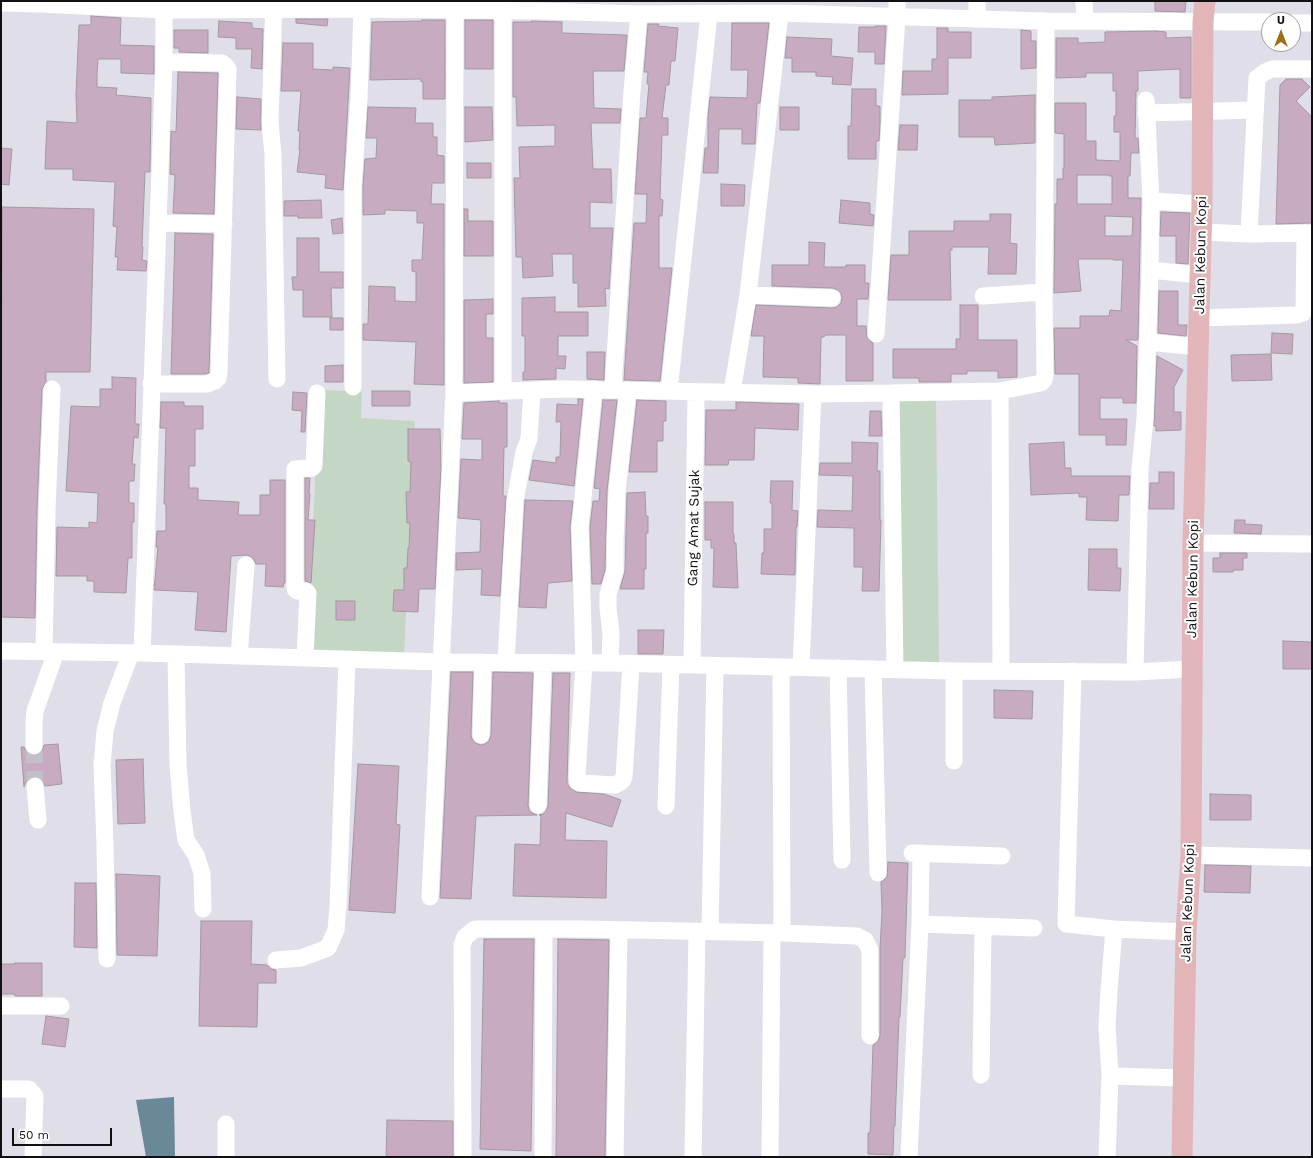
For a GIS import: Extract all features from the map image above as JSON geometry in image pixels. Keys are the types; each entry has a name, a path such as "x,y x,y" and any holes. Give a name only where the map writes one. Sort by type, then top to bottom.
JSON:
{"main road":[{"name":"Jalan Kebun Kopi","path":"1182,1157 1186,932 1191,855 1193,543 1202,204 1203,22 1205,1"}],"street":[{"path":"977,1 977,19"},
{"path":"1084,1 1085,21"},
{"path":"1,3 41,2 128,4 164,10 218,5 351,7 437,6 455,11 503,10 543,6 630,10 699,10 762,7 780,13 810,8 897,9 977,19 1046,21 1261,22"},
{"path":"274,5 270,122 273,155 277,379"},
{"path":"351,7 359,98 353,186 353,387"},
{"path":"876,334 897,9"},
{"path":"107,959 103,758 105,732 112,703 137,653 158,223 164,62 164,10"},
{"path":"503,10 503,391"},
{"path":"610,663 611,633 608,594 616,571 615,540 632,91 630,10"},
{"path":"669,391 699,10"},
{"path":"430,897 454,393 455,11"},
{"path":"732,392 748,295 780,13"},
{"path":"454,393 532,390 621,390 813,394 891,393 1000,391 1041,383 1044,380 1046,21"},
{"path":"1301,23 1312,23"},
{"path":"151,384 207,384 218,378 219,372 228,69 222,63 164,62"},
{"path":"1249,234 1256,82 1259,75 1272,69 1312,68"},
{"path":"1135,672 1140,468 1145,419 1150,270 1151,202 1146,107 1202,112 1255,110"},
{"path":"1151,202 1202,204"},
{"path":"158,223 224,224"},
{"path":"1199,318 1296,315 1303,313 1308,233 1249,234 1201,232"},
{"path":"1150,270 1200,275"},
{"path":"983,296 1044,292"},
{"path":"748,295 832,298"},
{"path":"1148,342 1198,347"},
{"path":"34,746 35,711 50,652 47,510 52,389"},
{"path":"506,662 515,501 524,452 529,439 532,390"},
{"path":"594,390 580,527 584,663 577,779 580,783 609,785 619,783 624,777 631,664"},
{"path":"1000,391 1000,671"},
{"name":"Gang Amat Sujak","path":"692,665 696,392"},
{"path":"305,658 308,593 306,591 297,591 295,589 295,469 311,468 314,466 317,393"},
{"path":"891,393 895,669"},
{"path":"801,667 813,394"},
{"path":"1193,543 1312,544"},
{"path":"239,656 246,565"},
{"path":"1,651 137,653 441,662 610,663 954,671 1135,672 1191,669"},
{"path":"176,654 178,764 182,811 186,840 196,854 202,874 203,909"},
{"path":"276,960 301,958 328,948 336,930 339,892 346,660"},
{"path":"481,735 483,662"},
{"path":"538,805 543,663"},
{"path":"666,806 670,665"},
{"path":"693,1157 715,666"},
{"path":"770,1157 777,933 781,667"},
{"path":"838,668 842,860"},
{"path":"873,669 878,873"},
{"path":"954,671 954,761"},
{"path":"1073,671 1065,922 1067,924 1114,929 1186,932"},
{"path":"35,786 38,820"},
{"path":"909,1157 920,924 916,853 1002,856"},
{"path":"1191,855 1312,858"},
{"path":"920,924 1034,928"},
{"path":"981,1075 983,927"},
{"path":"463,1157 462,945 465,937 475,929 703,931 857,936 865,940 870,950 870,1036"},
{"path":"1107,1157 1110,1076 1107,1026 1114,929"},
{"path":"543,1157 544,930"},
{"path":"615,1157 619,930"},
{"path":"1,1006 61,1006"},
{"path":"1110,1076 1183,1078"},
{"path":"1,1089 29,1089 35,1096 33,1157"},
{"path":"226,1124 226,1157"}],"green space":[{"path":"323,390 362,392 361,418 415,421 404,656 307,651 319,398"},
{"path":"899,400 936,400 939,663 902,663"}],"water":[{"path":"174,1097 175,1157 146,1157 136,1100"}],"building":[{"path":"1155,1 1186,1 1185,12 1155,11"},
{"path":"91,16 121,18 120,45 154,46 154,74 121,73 121,59 98,59 97,75 97,87 117,88 116,95 151,98 150,172 145,172 142,247 142,260 147,261 146,271 117,270 118,257 115,257 117,227 113,226 115,182 73,180 73,169 45,169 47,121 77,123 76,95 79,25 91,25"},
{"path":"296,19 328,19 327,26 296,23"},
{"path":"445,20 445,99 423,99 423,81 421,82 421,79 370,80 372,22"},
{"path":"465,20 493,20 493,69 465,69"},
{"path":"219,21 252,23 252,28 263,29 262,69 251,68 252,49 236,49 236,38 218,37"},
{"path":"513,22 562,22 562,33 627,35 624,71 593,71 594,108 621,109 620,123 591,123 593,169 611,169 612,203 590,202 590,228 613,228 609,289 605,288 606,306 578,307 578,283 573,283 573,254 552,254 553,276 523,278 522,257 516,257 514,178 520,178 519,147 555,146 555,125 517,126 516,97 513,97"},
{"path":"732,23 769,23 760,103 757,103 755,144 742,144 742,129 719,129 718,173 703,173 705,148 708,148 708,117 710,97 747,98 748,70 731,70"},
{"path":"648,24 659,24 658,26 678,28 675,61 671,61 669,85 666,85 662,118 668,118 668,135 662,135 660,199 663,200 662,216 659,216 659,268 672,268 660,381 624,380 634,223 646,223 647,194 635,194 640,118 646,118 649,84 647,84 648,72 644,72"},
{"path":"886,26 884,64 875,64 875,52 858,52 859,27"},
{"path":"937,28 948,28 948,32 971,32 971,58 948,58 948,94 902,95 903,71 932,71 932,59 937,59"},
{"path":"174,30 208,30 208,53 179,52 179,48 174,48"},
{"path":"1021,30 1031,31 1031,41 1036,41 1036,68 1021,69"},
{"path":"1155,31 1166,32 1166,38 1191,37 1191,98 1180,98 1180,69 1138,71 1135,138 1138,138 1139,153 1131,153 1130,176 1128,176 1128,198 1141,198 1138,340 1126,340 1137,346 1136,403 1123,403 1123,398 1100,398 1100,419 1127,419 1126,445 1106,445 1106,435 1079,435 1079,374 1055,374 1054,328 1080,328 1080,316 1109,316 1110,310 1121,311 1123,260 1078,259 1081,291 1054,293 1055,204 1057,204 1057,179 1063,179 1064,168 1064,134 1055,133 1055,103 1086,103 1086,141 1096,141 1096,160 1120,161 1120,132 1114,132 1114,116 1116,116 1116,91 1113,91 1113,73 1086,73 1086,77 1056,78 1056,38 1078,38 1078,43 1105,42 1105,32","holes":["1077,175 1112,176 1112,204 1077,204","1105,216 1133,217 1132,236 1105,236"]},
{"path":"787,37 832,39 831,56 853,58 851,85 832,84 833,77 816,76 816,72 792,72 792,58 785,58"},
{"path":"283,43 313,43 313,69 333,70 333,67 350,68 343,190 325,188 326,175 297,172 300,150 300,131 298,131 301,91 281,91"},
{"path":"178,72 218,73 214,214 173,213 175,175 170,174 171,131 176,132"},
{"path":"1286,79 1302,79 1310,87 1296,101 1312,117 1312,223 1276,224 1280,85"},
{"path":"852,89 876,89 876,106 880,106 880,123 879,141 876,141 876,159 848,159 848,126 851,126"},
{"path":"1035,95 1035,143 995,145 994,137 959,137 959,100 992,100 992,97"},
{"path":"237,97 261,99 261,130 236,129"},
{"path":"368,107 416,108 415,123 433,123 433,137 437,137 437,155 444,156 444,183 432,183 431,204 444,204 444,385 414,384 416,342 363,340 363,324 368,324 369,286 395,287 395,301 416,302 416,272 412,271 412,260 422,260 424,223 417,223 417,211 385,210 385,214 363,215 365,159 376,158 377,138 366,138"},
{"path":"465,107 492,107 493,140 465,142"},
{"path":"780,107 799,107 799,130 780,130"},
{"path":"900,125 918,125 917,150 898,150"},
{"path":"1,148 12,149 9,185 1,184"},
{"path":"467,163 491,163 491,178 467,178"},
{"path":"721,184 745,185 744,206 721,206"},
{"path":"321,200 322,218 298,218 298,216 284,216 284,201"},
{"path":"841,200 870,203 870,214 874,215 873,226 839,223"},
{"path":"2,207 94,209 90,372 46,372 46,382 42,389 37,510 35,618 1,617"},
{"path":"464,209 468,209 468,221 493,221 493,256 464,256"},
{"path":"1161,212 1190,213 1188,264 1176,263 1176,236 1160,236"},
{"path":"990,214 1011,214 1010,243 1017,244 1016,274 988,274 989,247 952,247 952,250 950,250 951,300 888,300 891,255 909,255 909,231 954,231 954,221 990,221"},
{"path":"342,218 343,233 333,234 331,220"},
{"path":"175,233 213,234 209,373 205,374 171,374"},
{"path":"297,238 319,238 319,272 343,272 343,288 331,288 332,317 303,317 303,290 293,290 292,277 297,277"},
{"path":"809,242 825,243 824,267 865,265 865,283 869,283 868,299 857,299 857,326 866,326 867,338 873,343 873,381 846,381 846,335 825,335 824,337 821,337 820,384 798,383 798,378 763,377 764,336 751,336 756,305 832,308 837,307 841,303 841,293 833,288 772,286 772,265 809,265"},
{"path":"1159,291 1178,291 1178,325 1187,325 1186,336 1158,333"},
{"path":"555,297 555,312 588,312 588,336 558,336 558,356 566,356 565,369 556,368 556,379 523,380 523,372 525,372 525,336 522,336 522,298"},
{"path":"493,299 493,314 486,314 486,338 493,338 493,382 464,383 464,300"},
{"path":"960,305 978,305 978,340 1017,340 1017,377 998,378 998,371 967,371 967,374 951,374 951,382 919,382 919,378 893,378 893,349 956,349 956,339 960,339"},
{"path":"330,318 343,318 343,330 330,330"},
{"path":"1272,333 1293,334 1292,354 1271,353"},
{"path":"587,352 605,352 604,380 587,379"},
{"path":"1271,354 1272,380 1232,381 1231,355"},
{"path":"1157,356 1183,370 1174,387 1174,412 1181,412 1181,430 1156,431 1156,426 1154,426"},
{"path":"343,365 343,382 325,382 325,366"},
{"path":"112,377 136,378 135,424 139,424 138,438 134,437 132,464 135,464 134,481 129,481 129,503 134,503 134,522 132,522 132,558 128,558 126,593 94,592 94,581 87,581 87,576 56,576 57,527 89,528 89,522 97,523 98,493 66,491 71,406 100,407 100,389 112,389"},
{"path":"372,391 410,391 410,406 372,406"},
{"path":"293,392 307,393 305,432 301,432 302,411 292,410"},
{"path":"578,399 583,399 574,486 529,480 533,460 556,463 556,457 560,457 561,422 556,422 557,404 578,405"},
{"path":"603,400 617,400 607,491 605,570 601,584 592,584 590,527 593,501 599,501 600,489 594,488"},
{"path":"637,400 666,401 666,421 663,421 663,441 657,441 657,472 629,472"},
{"path":"499,401 499,403 507,403 507,447 504,447 503,496 506,496 500,596 481,595 482,569 456,570 456,553 480,552 481,520 458,518 461,459 482,460 482,439 462,439 464,403"},
{"path":"161,402 184,402 184,406 203,406 203,429 195,429 195,466 189,466 189,488 198,488 198,500 239,502 238,515 260,515 260,495 270,495 270,480 285,480 285,583 283,587 265,586 266,564 256,564 252,557 247,555 231,556 226,632 195,630 198,592 154,590 158,547 156,547 157,531 166,531 166,504 164,504 166,428 160,428"},
{"path":"736,402 799,404 798,430 755,428 754,460 729,460 728,465 705,465 706,410 736,410"},
{"path":"870,411 881,411 882,436 869,436"},
{"path":"408,429 440,429 441,466 435,589 419,589 418,612 393,611 394,590 404,590 404,568 407,568 409,548 410,523 407,523 406,492 410,492 411,462 408,461"},
{"path":"852,442 878,443 877,471 880,471 881,520 879,591 862,591 863,567 854,567 854,528 817,527 818,510 852,511 853,476 819,475 820,463 852,463"},
{"path":"1064,442 1065,468 1071,468 1071,476 1130,476 1129,495 1119,495 1118,521 1086,520 1087,497 1079,497 1079,493 1031,495 1029,444"},
{"path":"1159,472 1174,472 1174,509 1149,509 1150,483 1159,483"},
{"path":"305,478 310,478 308,520 315,520 311,583 305,581"},
{"path":"771,481 793,481 792,510 798,511 796,527 795,575 761,574 762,553 764,553 764,529 772,529 772,503 770,503"},
{"path":"645,492 646,516 648,516 648,533 646,533 646,569 644,569 644,589 620,589 625,571 627,493"},
{"path":"525,500 573,501 570,527 572,581 548,583 546,608 519,607"},
{"path":"705,502 733,502 733,534 734,543 736,543 738,588 713,587 714,548 711,548 711,540 705,540"},
{"path":"1235,520 1245,520 1245,524 1262,525 1261,534 1234,533"},
{"path":"1089,549 1117,549 1117,568 1121,568 1120,591 1088,590"},
{"path":"1220,553 1247,553 1247,558 1243,558 1243,570 1233,570 1233,572 1213,572 1213,558 1220,558"},
{"path":"336,601 355,601 355,620 336,620"},
{"path":"638,630 664,630 663,654 638,654"},
{"path":"1283,641 1312,642 1312,669 1283,669"},
{"path":"451,672 473,672 471,735 475,743 481,745 489,741 491,735 493,672 533,673 528,805 529,810 537,815 476,816 471,899 440,898"},
{"path":"553,673 570,673 567,783 570,788 576,792 604,794 621,800 612,827 566,813 565,840 607,841 606,898 513,896 515,844 540,845 541,815 539,815 546,811 548,806"},
{"path":"994,690 1033,691 1032,719 994,718"},
{"path":"58,744 62,784 45,786 40,777 34,776 26,781 24,787 21,747 24,747 29,754 34,756 39,755 44,745"},
{"path":"143,759 145,823 118,824 116,760"},
{"path":"358,764 399,766 396,824 400,825 395,913 349,910"},
{"path":"1210,794 1251,795 1251,820 1210,820"},
{"path":"888,862 908,863 905,958 903,958 899,1017 893,1155 868,1154 873,1045 878,1041 880,1036 881,882 887,877"},
{"path":"1205,865 1251,866 1250,893 1204,892"},
{"path":"116,874 160,876 157,956 117,955"},
{"path":"75,883 96,883 97,948 74,947"},
{"path":"201,921 252,921 251,964 267,965 271,969 276,970 276,983 258,983 257,1027 199,1026"},
{"path":"484,939 534,939 531,1151 480,1149"},
{"path":"558,939 609,940 605,1157 556,1157"},
{"path":"42,963 42,996 15,996 15,994 1,994 1,964"},
{"path":"46,1016 69,1019 65,1047 42,1044"},
{"path":"387,1120 453,1121 453,1157 386,1157"}],"tunnel":[{"path":"34,746 35,786"}]}
